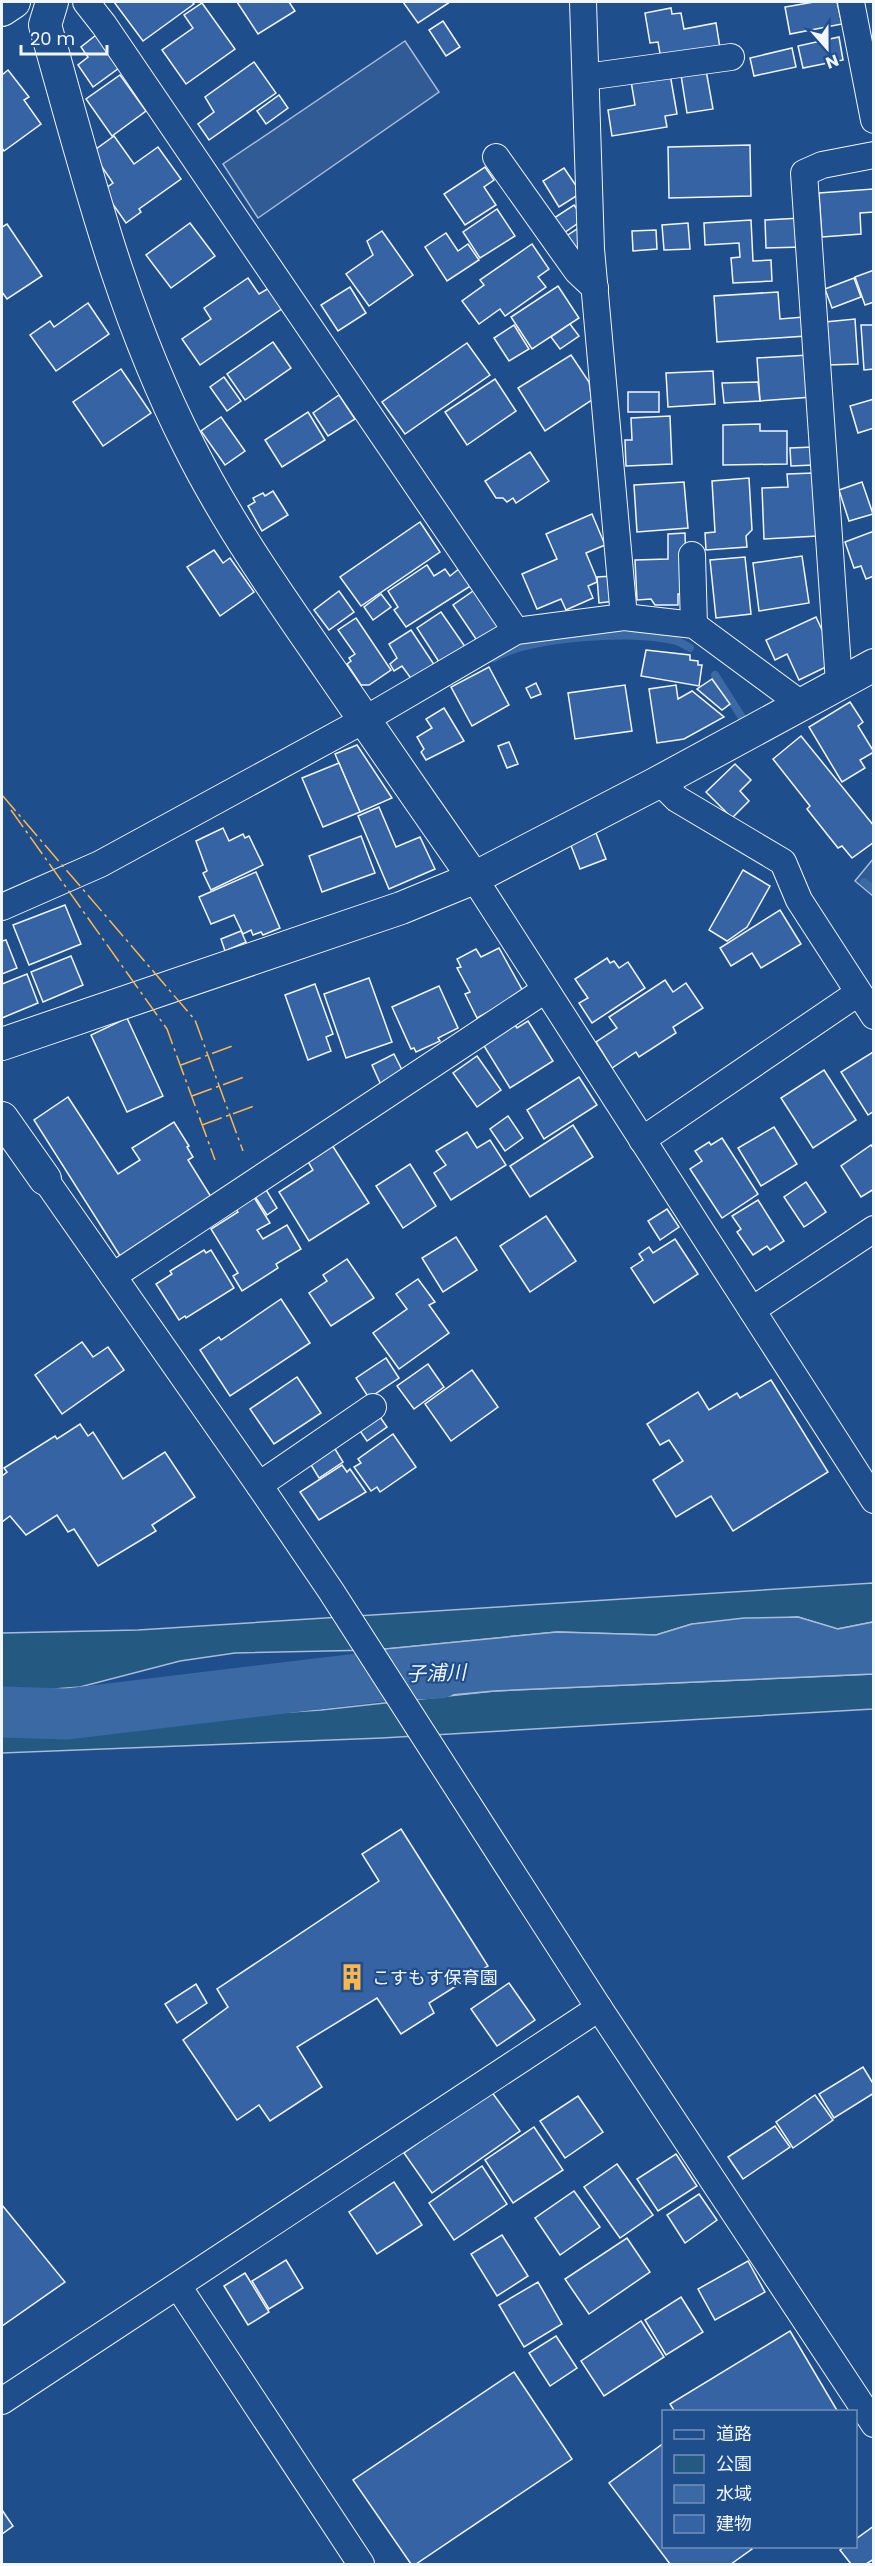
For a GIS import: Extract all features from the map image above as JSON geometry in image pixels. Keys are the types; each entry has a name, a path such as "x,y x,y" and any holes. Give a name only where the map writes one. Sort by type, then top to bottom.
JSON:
{"street":[{"path":"2,10 14,2"},
{"path":"52,2 45,25 110,254 127,305 188,445 270,585 474,878 873,1500"},
{"path":"86,2 104,25 516,631"},
{"path":"583,2 591,249 624,618"},
{"path":"852,2 873,120"},
{"path":"586,77 731,57"},
{"path":"839,683 804,173 822,165 873,155"},
{"path":"496,157 577,271 595,288"},
{"path":"692,555 694,625"},
{"path":"2,907 100,864 364,720 516,631 624,618 694,625 801,704"},
{"path":"2,1044 400,908 474,878 873,665"},
{"path":"664,778 668,790 676,799 783,862 798,900 873,1016"},
{"path":"112,1276 545,990"},
{"path":"642,1140 858,993"},
{"path":"2,1118 259,1485 331,1592 599,2008 873,2424"},
{"path":"752,1310 873,1229"},
{"path":"259,1485 373,1407"},
{"path":"2,2401 599,2008"},
{"path":"178,2286 361,2565"}],"green space":[{"path":"873,1583 873,1622 837,1629 798,1617 692,1624 656,1635 557,1632 375,1650 235,1653 180,1661 80,1687 2,1693 2,1633 138,1630"},
{"path":"873,1674 873,1709 382,1738 2,1753 2,1726 134,1722 321,1710 494,1691"}],"shaded area":[{"path":"405,41 439,92 258,218 223,164"},
{"path":"873,859 873,896 855,881"}],"water":[{"path":"798,1617 838,1629 873,1622 873,1674 494,1691 408,1699 375,1650 557,1632 656,1635 692,1624 744,1618"}],"building":[{"path":"114,2 192,2 194,4 143,41"},
{"path":"237,2 289,2 295,11 258,34"},
{"path":"403,2 450,2 418,23"},
{"path":"814,2 837,2 842,24 790,34 785,7"},
{"path":"202,3 235,49 186,84 162,50 193,28 184,15"},
{"path":"671,8 672,14 681,13 684,29 716,23 720,48 661,59 658,42 650,43 645,13"},
{"path":"443,21 460,47 446,56 429,30"},
{"path":"96,35 119,68 93,87 78,65 88,57 81,47"},
{"path":"839,37 843,60 803,68 798,46"},
{"path":"792,48 796,67 754,76 750,58"},
{"path":"254,62 276,93 209,140 198,124 214,112 205,97"},
{"path":"8,70 29,97 24,100 41,124 4,151 2,148 2,75"},
{"path":"706,70 713,109 687,113 681,75"},
{"path":"670,74 677,114 665,116 667,127 612,136 608,110 635,105 631,81"},
{"path":"120,75 146,111 112,136 86,99"},
{"path":"279,95 288,108 266,124 257,111"},
{"path":"114,136 134,164 158,147 181,179 139,209 141,212 126,223 103,190 113,183 92,152"},
{"path":"750,145 751,196 669,198 668,147"},
{"path":"485,167 494,180 484,187 496,205 465,225 444,194"},
{"path":"564,168 581,193 559,207 543,181"},
{"path":"873,189 874,212 860,213 861,234 822,237 819,193"},
{"path":"574,205 584,219 561,235 551,220"},
{"path":"497,209 515,236 480,258 463,232"},
{"path":"801,218 802,247 766,248 765,220"},
{"path":"751,220 753,261 771,260 772,281 733,283 731,258 740,257 739,243 705,245 704,223"},
{"path":"190,223 215,256 171,288 146,255"},
{"path":"688,223 690,249 664,250 662,225"},
{"path":"7,224 42,276 7,299 2,292 2,227"},
{"path":"583,225 583,246 575,252 565,237"},
{"path":"656,230 657,249 633,251 632,231"},
{"path":"382,231 413,275 369,306 346,274 373,255 367,241"},
{"path":"446,233 458,251 468,244 479,260 447,281 425,247"},
{"path":"532,244 549,269 538,277 546,287 505,316 500,309 479,324 462,301 484,285 480,280"},
{"path":"874,270 874,302 865,305 855,277"},
{"path":"248,278 259,294 269,288 283,308 200,365 182,339 211,319 204,308"},
{"path":"854,278 861,297 832,308 825,289"},
{"path":"558,286 579,318 532,349 511,317"},
{"path":"350,287 366,313 338,331 321,305"},
{"path":"778,292 780,319 804,317 806,336 717,342 714,296"},
{"path":"88,303 109,334 56,371 30,335 50,321 54,327"},
{"path":"855,319 858,364 828,365 825,322"},
{"path":"570,324 579,336 560,349 551,337"},
{"path":"514,325 529,349 509,361 494,338"},
{"path":"861,325 874,325 874,369 864,370"},
{"path":"273,342 291,368 245,400 227,374"},
{"path":"467,343 490,375 405,434 382,402"},
{"path":"571,355 589,382 592,400 545,431 518,388"},
{"path":"809,355 812,397 760,401 757,358"},
{"path":"121,369 151,413 103,446 73,402"},
{"path":"713,371 715,404 668,407 666,373"},
{"path":"224,377 241,401 227,411 210,387"},
{"path":"495,379 516,411 467,445 445,412"},
{"path":"758,382 760,401 724,403 722,383"},
{"path":"628,392 659,392 659,412 628,412"},
{"path":"339,395 355,419 328,436 313,413"},
{"path":"874,399 874,428 858,433 850,406"},
{"path":"308,412 325,440 282,467 265,440"},
{"path":"670,416 672,464 626,466 625,440 632,440 631,418"},
{"path":"221,417 245,451 225,465 201,431"},
{"path":"760,424 760,431 787,431 787,464 723,465 723,425"},
{"path":"813,447 814,465 791,466 790,448"},
{"path":"530,452 549,481 516,503 513,498 507,502 503,498 496,498 485,481"},
{"path":"814,473 818,536 764,539 762,488 788,487 787,474"},
{"path":"749,478 752,530 746,536 747,547 706,550 705,533 715,532 712,481"},
{"path":"684,482 688,528 637,532 634,485"},
{"path":"862,482 873,514 849,521 839,490"},
{"path":"273,491 288,515 262,531 248,506 255,502 253,498 263,493 265,496"},
{"path":"592,514 605,545 586,553 597,582 588,586 593,598 566,610 561,599 537,609 522,574 557,559 546,534"},
{"path":"420,522 440,552 361,606 340,577"},
{"path":"874,531 874,576 866,579 861,566 854,568 845,542"},
{"path":"685,533 687,594 678,594 678,605 655,605 651,599 637,600 635,560 668,559 668,534"},
{"path":"214,550 223,563 230,558 254,592 220,616 187,567"},
{"path":"802,556 809,603 759,611 753,563"},
{"path":"745,557 751,614 716,618 710,560"},
{"path":"427,565 434,576 445,569 450,576 460,568 472,585 406,627 394,610 398,607 388,591"},
{"path":"613,576 615,601 599,603 597,577"},
{"path":"476,589 501,627 478,642 453,605"},
{"path":"339,591 354,612 329,630 314,610"},
{"path":"381,594 391,607 373,620 364,607"},
{"path":"441,612 466,648 441,665 417,628"},
{"path":"816,617 828,643 830,665 799,680 787,654 775,660 766,640"},
{"path":"356,618 391,670 369,685 361,685 347,664 351,661 349,658 355,654 338,630"},
{"path":"411,630 437,669 415,684 402,666 394,671 390,664 397,658 389,644"},
{"path":"646,650 690,655 690,660 698,661 698,665 702,665 699,686 641,676"},
{"path":"489,667 509,705 472,726 451,687"},
{"path":"712,679 730,704 722,710 697,689"},
{"path":"536,683 541,694 531,698 526,688"},
{"path":"625,685 632,731 575,739 568,693"},
{"path":"676,685 678,699 692,691 724,717 684,739 657,743 649,689"},
{"path":"850,702 863,722 858,726 874,752 860,760 865,768 842,782 809,727"},
{"path":"444,708 464,741 426,760 421,752 424,749 417,737 432,728 426,719"},
{"path":"801,736 874,826 874,842 852,858 842,846 838,848 807,809 810,806 773,759"},
{"path":"509,742 518,764 507,768 498,746"},
{"path":"357,745 392,798 360,812 335,754"},
{"path":"339,763 360,812 323,827 302,778"},
{"path":"735,764 751,780 740,791 749,801 732,818 706,792"},
{"path":"379,807 396,847 420,837 435,869 389,889 358,816"},
{"path":"223,828 229,841 243,834 245,838 249,836 263,865 211,890 203,873 207,871 196,841"},
{"path":"596,833 606,859 580,869 570,843"},
{"path":"361,836 375,873 322,892 309,856"},
{"path":"743,870 770,886 747,927 727,941 709,930"},
{"path":"256,872 280,928 263,935 261,932 253,935 251,930 243,934 234,915 211,924 199,897"},
{"path":"65,905 81,944 29,965 13,925"},
{"path":"780,910 801,944 761,968 752,953 731,966 720,948"},
{"path":"241,931 246,942 225,951 221,939"},
{"path":"6,940 17,968 2,974 2,941"},
{"path":"499,948 524,993 477,1018 465,994 470,992 457,968 461,967 457,959 476,949 481,957"},
{"path":"71,956 83,985 43,1002 31,972"},
{"path":"607,958 610,963 614,961 619,968 628,962 645,988 592,1023 579,1003 588,998 575,979"},
{"path":"27,974 38,1003 2,1018 2,984"},
{"path":"369,978 392,1042 346,1058 324,994"},
{"path":"665,980 673,992 686,983 703,1008 673,1027 676,1033 639,1057 636,1052 612,1068 596,1042 617,1028 609,1017"},
{"path":"315,984 333,1034 326,1037 331,1051 308,1060 285,995"},
{"path":"439,986 458,1028 438,1038 440,1041 416,1052 414,1048 411,1049 392,1007"},
{"path":"127,1018 163,1096 127,1112 91,1035"},
{"path":"528,1021 553,1061 510,1088 481,1041 513,1022 517,1028"},
{"path":"873,1052 874,1111 868,1115 841,1072"},
{"path":"394,1054 404,1074 381,1085 372,1065"},
{"path":"477,1056 501,1090 477,1107 453,1073"},
{"path":"824,1070 856,1120 813,1148 781,1098"},
{"path":"579,1077 597,1105 544,1139 527,1110"},
{"path":"68,1097 118,1174 140,1160 132,1148 174,1122 189,1146 187,1147 193,1157 188,1160 213,1200 122,1259 34,1120"},
{"path":"508,1116 523,1138 505,1151 490,1129"},
{"path":"573,1125 593,1157 530,1197 510,1166"},
{"path":"774,1127 797,1164 761,1186 738,1148"},
{"path":"467,1132 477,1148 490,1140 506,1165 451,1200 434,1173 446,1165 436,1151"},
{"path":"722,1138 758,1194 722,1218 690,1169 702,1161 695,1151 709,1142 711,1145"},
{"path":"332,1145 369,1203 309,1241 279,1192 313,1170 307,1160"},
{"path":"871,1145 874,1149 874,1189 861,1197 841,1166"},
{"path":"410,1164 436,1206 403,1228 376,1186"},
{"path":"806,1182 826,1212 804,1227 784,1197"},
{"path":"265,1188 277,1208 267,1215 254,1195"},
{"path":"252,1194 270,1223 257,1230 263,1239 287,1225 301,1249 276,1264 278,1268 242,1291 233,1276 238,1273 211,1229 238,1212 233,1205"},
{"path":"758,1200 784,1241 770,1250 767,1246 753,1255 737,1232 741,1229 732,1216"},
{"path":"667,1209 679,1227 660,1240 648,1221"},
{"path":"546,1216 576,1261 530,1292 500,1246"},
{"path":"456,1237 477,1270 443,1292 422,1258"},
{"path":"675,1239 698,1274 654,1303 631,1268 643,1260 639,1254 649,1247 653,1253"},
{"path":"204,1250 206,1253 211,1250 234,1288 179,1320 156,1284 172,1274 170,1271"},
{"path":"347,1259 374,1298 331,1326 309,1293 327,1281 323,1275"},
{"path":"418,1279 435,1302 429,1305 449,1333 399,1369 373,1333 407,1309 396,1294"},
{"path":"281,1299 310,1343 230,1396 200,1350 219,1337 221,1340"},
{"path":"82,1342 93,1357 108,1347 124,1370 62,1414 35,1375"},
{"path":"386,1358 399,1378 369,1398 356,1378"},
{"path":"428,1364 444,1387 414,1409 397,1386"},
{"path":"472,1370 498,1407 451,1441 425,1404"},
{"path":"297,1377 321,1413 274,1444 250,1409"},
{"path":"771,1380 828,1472 733,1531 711,1496 676,1517 653,1480 683,1461 669,1440 660,1445 647,1424 698,1392 709,1410 737,1393 740,1398"},
{"path":"378,1414 387,1427 367,1441 358,1428"},
{"path":"80,1424 88,1436 93,1432 123,1479 165,1452 195,1497 152,1525 156,1531 98,1566 74,1529 68,1532 57,1515 26,1535 10,1516 2,1522 2,1476 7,1472 4,1468 55,1436 57,1439"},
{"path":"393,1434 416,1467 380,1492 377,1487 371,1491 354,1467 361,1463 358,1459"},
{"path":"332,1444 343,1462 319,1478 308,1460"},
{"path":"342,1465 347,1472 350,1469 366,1492 319,1520 300,1492"},
{"name":"こすもす保育園","path":"401,1829 488,1966 429,2003 434,2013 401,2034 377,1998 297,2047 322,2087 270,2121 259,2105 237,2120 183,2040 228,2007 217,1989 379,1881 362,1854"},
{"path":"509,1983 535,2020 497,2046 471,2009"},
{"path":"196,1984 207,2003 177,2023 165,2004"},
{"path":"863,2067 874,2085 874,2093 834,2118 819,2094"},
{"path":"491,2091 520,2131 432,2193 404,2153"},
{"path":"815,2095 833,2120 793,2148 776,2122"},
{"path":"578,2096 603,2132 565,2158 540,2121"},
{"path":"775,2126 790,2147 743,2179 728,2157"},
{"path":"534,2127 563,2170 513,2203 485,2160"},
{"path":"676,2154 697,2186 658,2211 637,2179"},
{"path":"617,2164 653,2215 620,2238 584,2187"},
{"path":"482,2166 507,2204 454,2240 429,2203"},
{"path":"394,2182 422,2225 377,2254 349,2212"},
{"path":"574,2191 600,2227 560,2255 535,2218"},
{"path":"699,2194 717,2220 685,2243 667,2215"},
{"path":"2,2205 65,2282 2,2326"},
{"path":"502,2235 528,2276 497,2296 471,2254"},
{"path":"627,2238 650,2272 589,2314 565,2279"},
{"path":"286,2260 303,2288 269,2309 252,2281"},
{"path":"748,2261 765,2292 715,2320 698,2289"},
{"path":"245,2273 269,2312 248,2325 224,2286"},
{"path":"538,2282 562,2324 524,2347 499,2305"},
{"path":"681,2297 703,2332 666,2355 645,2320"},
{"path":"641,2321 664,2357 604,2396 581,2361"},
{"path":"790,2331 837,2410 674,2410 670,2404"},
{"path":"556,2336 577,2368 550,2386 529,2353"},
{"path":"514,2372 572,2459 416,2564 411,2564 353,2480"},
{"path":"662,2444 662,2548 752,2549 731,2564 670,2564 609,2483"},
{"path":"2,2510 13,2526 2,2534"},
{"path":"874,2526 874,2559 866,2564 851,2564 840,2550 857,2548 857,2538"}],"waterway":[{"path":"494,658 532,645 582,637 655,637 682,643 690,648"},
{"path":"715,675 741,716"},
{"path":"864,882 874,890"},
{"name":"子浦川","path":"2,1712 67,1714 391,1675 439,1673"}],"power":[{"path":"2,795 195,1020 243,1151"},
{"path":"11,810 167,1029 215,1160"},
{"path":"181,1065 235,1045"},
{"path":"192,1096 247,1076"},
{"path":"202,1125 257,1105"}],"place":[{"name":"こすもす保育園","path":"352,1977"}]}
